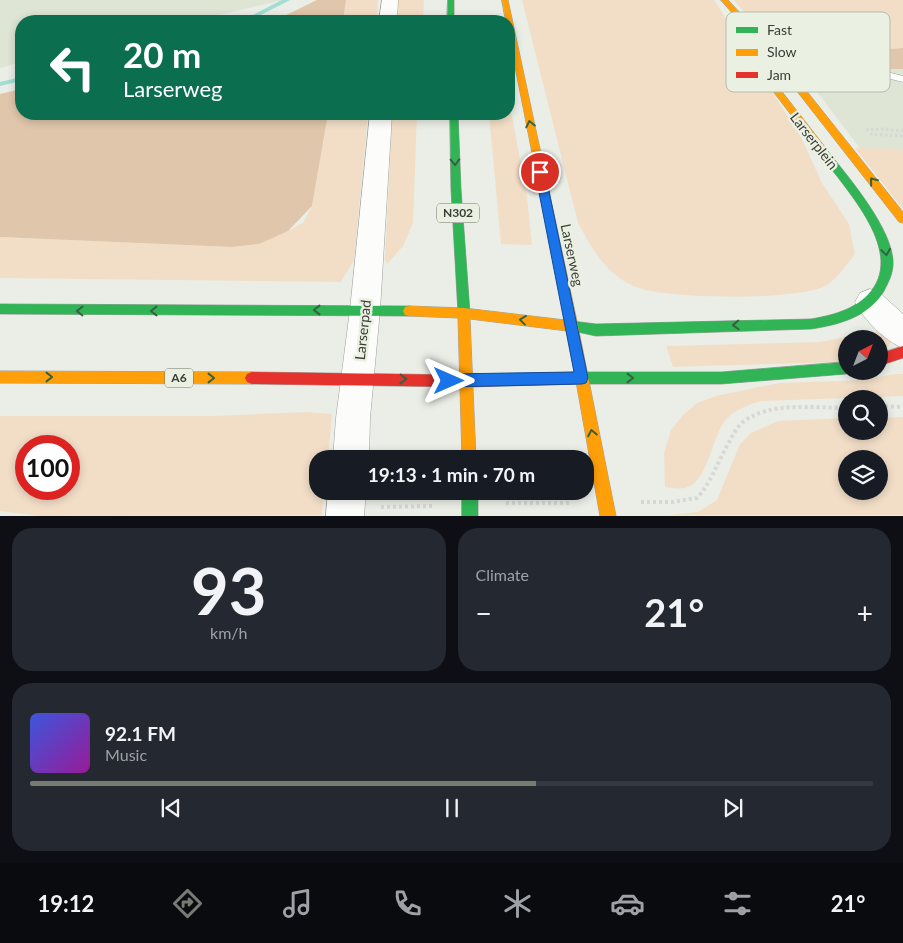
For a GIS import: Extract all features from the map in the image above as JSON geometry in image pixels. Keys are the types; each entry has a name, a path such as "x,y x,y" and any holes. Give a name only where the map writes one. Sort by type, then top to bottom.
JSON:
{"main road":[{"path":"451,0 451,15"},
{"name":"Larserweg","path":"505,0 508,15"},
{"path":"724,0 734,12"},
{"name":"Larserweg","path":"515,49 572,326 608,516"},
{"name":"Larserplein","path":"0,309 128,311 366,310 464,313 596,330 811,324 834,320 854,312 870,302 880,288 888,270 887,249 881,232 830,160 778,92"},
{"name":"Larserplein","path":"802,92 903,219"},
{"name":"N302","path":"454,120 469,450"},
{"path":"888,357 903,352"},
{"path":"467,381 582,378 721,378 838,369"},
{"name":"A6","path":"0,377 358,378 467,381"},
{"path":"470,500 470,516"}],"street":[{"path":"389,15 390,0"},
{"name":"Larserpad","path":"351,450 366,310 381,120"},
{"path":"870,302 903,316"},
{"path":"870,302 903,334"},
{"path":"345,516 346,500"}],"lane":[{"path":"891,76 903,72"},
{"path":"891,76 903,79"}],"path":[{"path":"861,130 885,129 903,131"},
{"path":"864,134 903,136"},
{"path":"888,406 903,407"},
{"path":"826,409 838,408"}],"shaded area":[{"path":"0,0 283,0 219,15 15,15 15,64 0,68"},
{"path":"317,0 346,0 344,15 286,15"},
{"path":"346,0 378,0 377,15 344,15"},
{"path":"398,0 424,0 423,15 397,15"},
{"path":"522,0 714,0 726,19 726,92 772,92 802,139 822,183 849,224 855,254 839,275 831,282 813,290 791,294 734,297 654,292 628,283 610,270 595,252 578,223"},
{"path":"734,0 903,0 903,48 890,49 890,12 744,12"},
{"path":"903,48 903,69 890,69 890,49"},
{"path":"890,63 903,63 903,205 817,92 890,92"},
{"path":"15,90 15,120 327,120 312,206 288,231 259,244 232,247 0,237 0,94"},
{"path":"327,120 367,120 354,260 341,282 0,278 0,237 232,247 288,231 303,223 312,206"},
{"path":"392,120 417,120 413,223 403,246 387,264 385,260"},
{"path":"490,120 513,120 527,197 532,245 501,244"},
{"path":"855,148 903,149 903,209"},
{"path":"888,332 897,336 888,346"},
{"path":"838,338 838,361 673,367 666,346 820,342"},
{"path":"903,374 903,396 888,397 888,390 838,390 838,398 761,401 741,408 724,422 699,478 685,488 665,487 664,453 671,430 683,415 697,403 716,396 779,383 888,380 888,375"},
{"path":"307,412 332,414 329,450 309,450 309,500 323,500 322,515 41,516 0,511 0,416 211,416"},
{"path":"903,417 903,515 669,515 698,512 717,500 740,444 751,433 778,421 838,418 838,440 888,440 888,418"}],"waterway":[{"path":"256,15 287,0"},
{"path":"0,84 15,80"}],"traffic: fast":[{"path":"451,0 451,15"},
{"path":"454,120 456,189 464,313"},
{"path":"572,326 596,330 811,324 839,318 864,305 877,292 888,267 884,242 871,218 820,147"},
{"path":"0,309 409,311"},
{"path":"581,378 721,378 838,369"},
{"path":"470,500 470,516"}],"traffic: slow":[{"path":"505,0 508,15"},
{"path":"724,0 735,12"},
{"path":"515,49 572,326"},
{"path":"778,92 820,147"},
{"path":"803,92 903,219"},
{"path":"409,311 464,313 572,326 608,516"},
{"path":"464,313 469,450"},
{"path":"0,377 252,378"}],"traffic: jam":[{"path":"888,357 903,352"},
{"path":"252,378 467,381 581,378"}],"route":[{"path":"449,381 582,378 540,172"}]}
